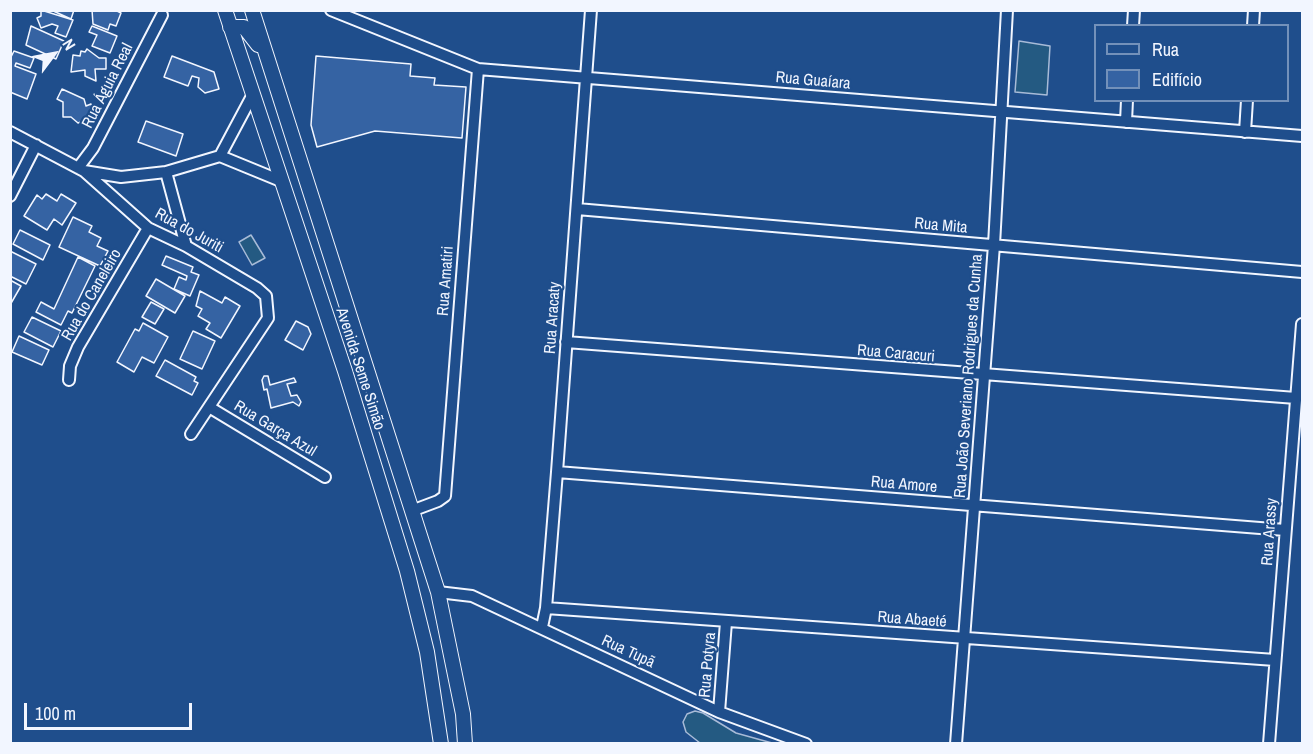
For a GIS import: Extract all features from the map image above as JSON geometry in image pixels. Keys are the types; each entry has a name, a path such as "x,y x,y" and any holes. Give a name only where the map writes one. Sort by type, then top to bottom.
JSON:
{"main road":[{"name":"Avenida Seme Simão","path":"225,10 407,571 427,652 441,744"},
{"name":"Avenida Seme Simão","path":"252,10 266,60 414,510 438,592 463,714 465,744"},
{"path":"230,27 244,27 253,34 266,60"},
{"path":"318,293 336,321 351,319"}],"street":[{"name":"Rua Guaíara","path":"331,10 478,69 1302,136"},
{"name":"Rua Aracaty","path":"542,627 546,608 557,472 591,10"},
{"name":"Rua João Severiano Rodrigues da Cunha","path":"956,744 966,640 994,245 1007,10"},
{"name":"Rua Águia Real","path":"81,170 162,15"},
{"name":"Rua Amatiri","path":"414,510 445,496 478,69"},
{"path":"220,156 252,96"},
{"path":"1126,122 1128,102"},
{"path":"1245,132 1247,102"},
{"path":"10,132 81,170 121,177 166,172 220,156 281,181"},
{"path":"10,196 36,145"},
{"name":"Rua do Juriti","path":"81,170 148,228 186,246 257,288 266,296 268,318 209,407"},
{"path":"166,172 186,246"},
{"path":"110,195 115,183 121,177"},
{"name":"Rua Mita","path":"577,209 1302,272"},
{"name":"Rua do Caneleiro","path":"69,380 70,366 78,347 148,228"},
{"name":"Rua Arassy","path":"1269,744 1302,324"},
{"name":"Rua Caracuri","path":"566,342 984,376 1296,398"},
{"path":"191,434 209,407"},
{"name":"Rua Garça Azul","path":"209,407 326,477"},
{"name":"Rua Amore","path":"557,472 1286,530"},
{"name":"Rua Tupã","path":"438,592 472,596 719,712 806,744"},
{"name":"Rua Abaeté","path":"546,608 966,640 1275,660"},
{"name":"Rua Potyra","path":"719,712 726,622"}],"shaded area":[{"path":"1019,41 1050,46 1047,95 1015,92"},
{"path":"251,235 265,258 252,265 239,242"},
{"path":"695,711 703,713 736,733 772,743 700,743 686,732 683,722 687,714"}],"building":[{"path":"41,10 73,20 66,37 55,33 58,26 52,24 41,28 37,18 41,16"},
{"path":"51,10 74,10 71,19"},
{"path":"92,10 115,10 121,13 116,26 110,24 108,30 93,24"},
{"path":"31,26 64,41 56,59 26,45"},
{"path":"92,26 117,36 110,53 92,46 97,35 89,32"},
{"path":"87,49 99,58 106,58 106,69 95,69 96,81 85,76 85,70 71,72 73,55 80,56 81,51 85,52"},
{"path":"14,51 34,58 30,68 16,63 15,66 36,74 27,99 10,92 10,59"},
{"path":"172,56 214,72 219,89 205,93 198,87 199,78 192,76 188,86 164,77"},
{"path":"316,56 411,64 410,76 435,78 434,85 466,87 462,138 375,131 317,147 311,125"},
{"path":"62,89 84,99 86,106 91,104 94,111 88,114 89,119 78,123 71,117 63,117 63,102 57,99"},
{"path":"146,121 183,134 176,156 138,142"},
{"path":"46,194 57,201 61,194 76,203 62,225 54,219 47,230 24,216 37,195 42,199"},
{"path":"73,217 92,226 89,232 101,238 97,246 108,251 100,266 59,247"},
{"path":"20,230 50,245 43,260 13,244"},
{"path":"10,251 36,264 26,284 10,276"},
{"path":"166,256 193,267 191,272 199,275 190,296 174,289 179,277 186,280 187,276 162,265"},
{"path":"78,257 95,266 72,313 68,311 61,325 36,312 41,302 54,309"},
{"path":"156,279 185,296 175,313 146,296"},
{"path":"10,280 21,286 10,305"},
{"path":"200,291 222,303 225,297 240,306 221,338 206,329 210,323 198,316 202,309 196,306"},
{"path":"151,302 164,309 155,324 142,317"},
{"path":"32,317 61,331 53,347 24,332"},
{"path":"296,321 308,327 311,334 303,350 285,340"},
{"path":"143,323 168,337 154,363 142,357 134,372 117,362 135,329 139,331"},
{"path":"193,331 215,341 202,369 180,359"},
{"path":"19,336 49,350 42,365 12,352"},
{"path":"165,360 196,377 194,381 198,383 192,395 156,376"},
{"path":"264,376 268,376 270,385 294,378 296,382 287,384 291,396 297,395 301,402 299,406 293,402 271,408 267,389 264,390 262,380"}]}
